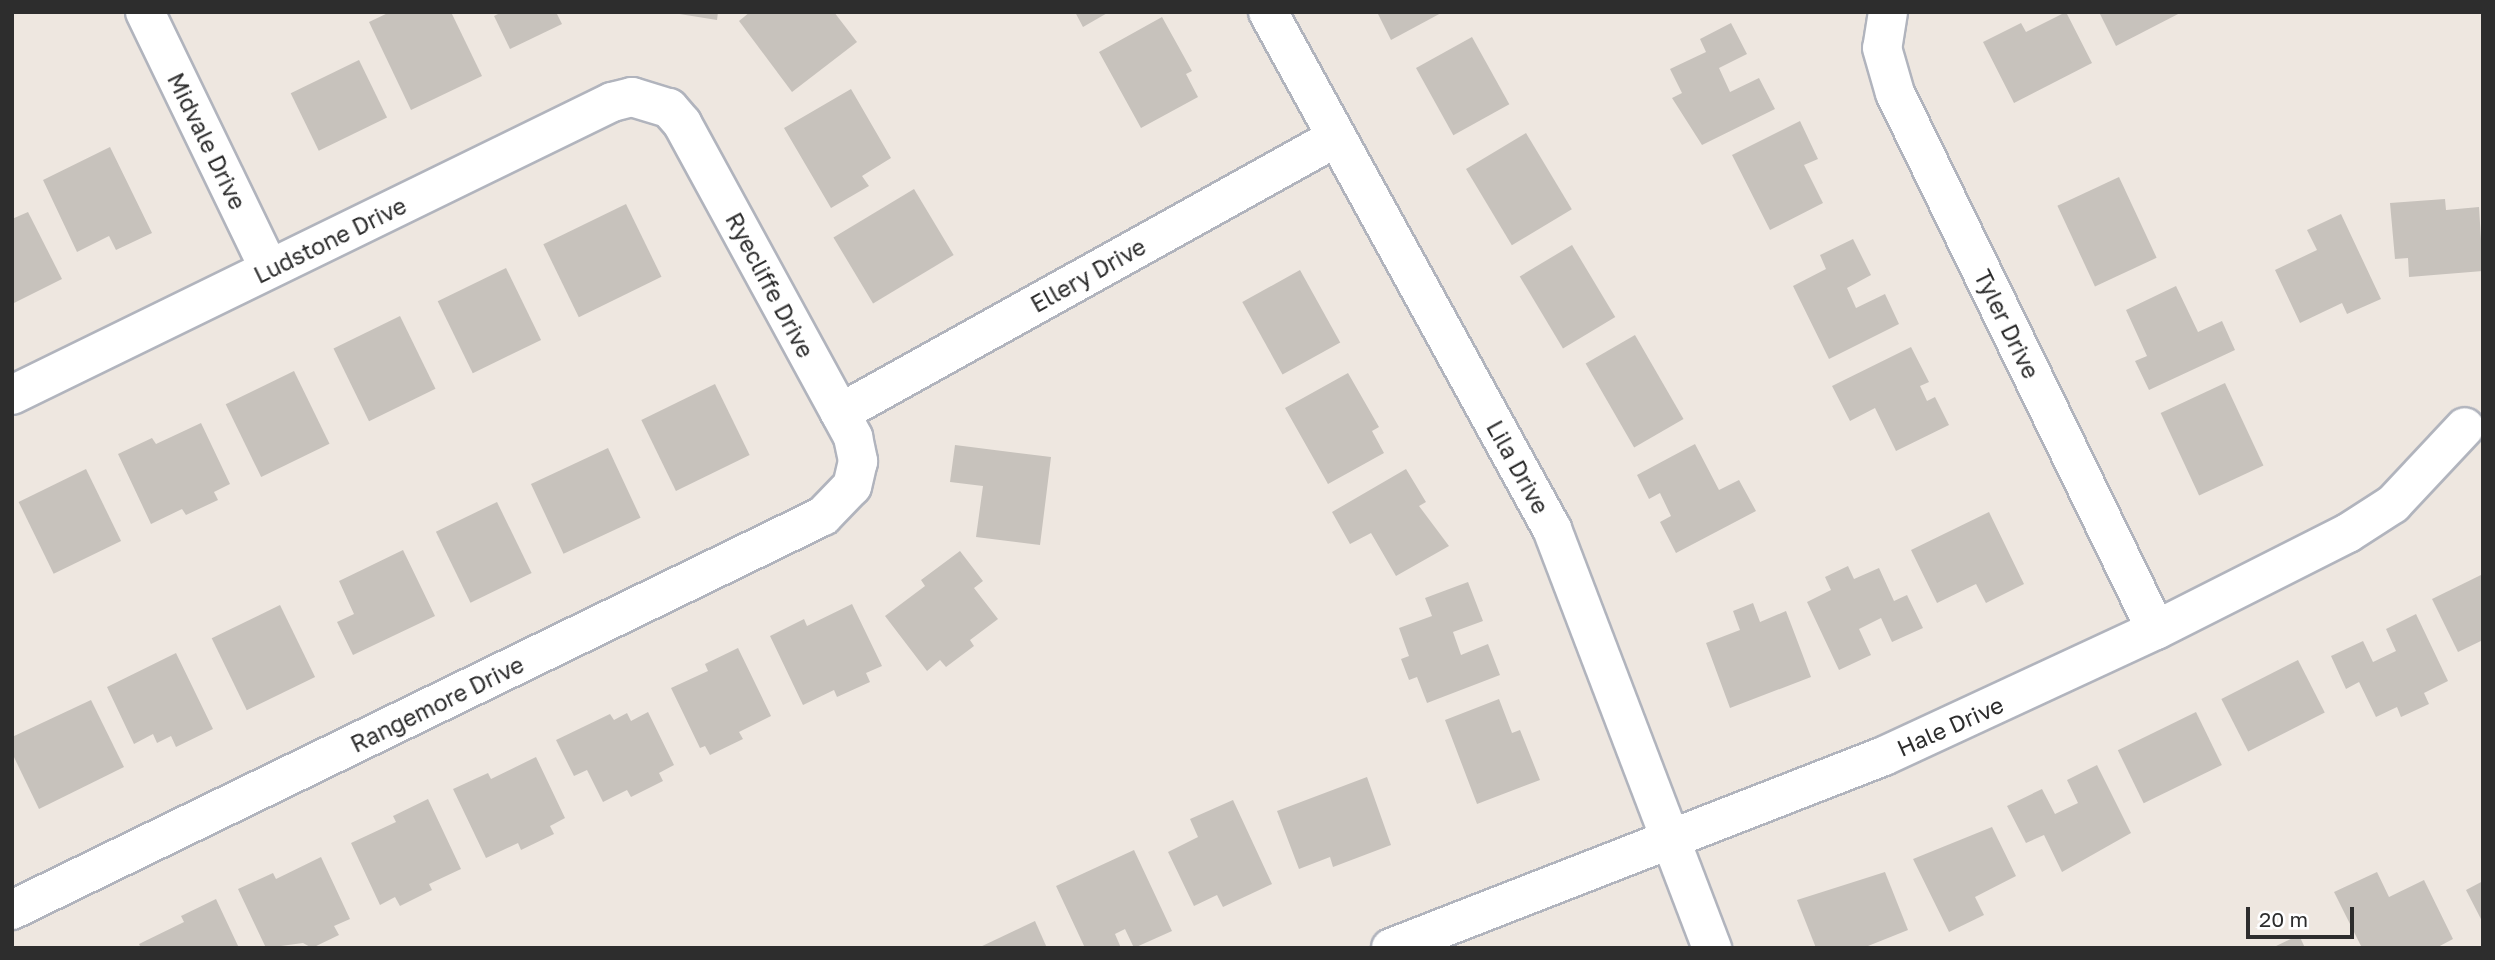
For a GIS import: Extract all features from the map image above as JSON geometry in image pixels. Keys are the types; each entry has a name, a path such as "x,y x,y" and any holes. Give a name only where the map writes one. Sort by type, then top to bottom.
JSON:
{"street":[{"name":"Midvale Drive","path":"145,12 269,270"},
{"name":"Lila Drive","path":"1268,12 1552,529 1673,839 1712,948"},
{"name":"Tyler Drive","path":"1888,12 1882,48 1895,93 2155,630"},
{"name":"Ludstone Drive","path":"12,395 612,102 632,97 651,100"},
{"name":"Ryecliffe Drive","path":"651,100 668,108 682,123 853,437 858,461 852,486"},
{"name":"Ellery Drive","path":"840,413 1337,137"},
{"name":"Hale Drive","path":"1391,948 1952,727 2155,630 2371,519 2412,485 2465,428"},
{"name":"Rangemore Drive","path":"12,910 823,516 852,486"}],"building":[{"path":"390,12 451,12 482,76 411,110 369,22"},
{"path":"502,12 556,12 562,24 510,49 494,16"},
{"path":"667,12 718,12 717,20"},
{"path":"750,12 834,12 857,42 792,92 739,21"},
{"path":"1075,12 1109,12 1083,27"},
{"path":"1377,12 1443,12 1391,40"},
{"path":"2066,12 2092,63 2014,103 1983,42 2021,23 2026,32"},
{"path":"2099,12 2182,12 2116,46"},
{"path":"1162,17 1192,71 1186,74 1198,97 1141,128 1099,52"},
{"path":"1731,23 1747,54 1719,68 1730,92 1759,78 1775,109 1702,145 1672,98 1682,93 1670,69 1706,52 1700,39"},
{"path":"1472,37 1509,104 1453,135 1416,68"},
{"path":"359,60 387,118 319,151 291,93"},
{"path":"851,89 891,158 862,176 869,186 831,208 784,128"},
{"path":"1800,121 1818,159 1804,165 1823,203 1770,230 1732,155"},
{"path":"1526,133 1572,209 1512,245 1466,169"},
{"path":"110,147 152,233 116,250 109,236 77,252 43,180"},
{"path":"2119,177 2157,258 2095,286 2057,206"},
{"path":"914,189 954,255 873,303 833,237"},
{"path":"2445,199 2446,210 2479,207 2483,271 2409,277 2408,258 2395,259 2390,203"},
{"path":"626,204 662,277 579,317 543,244"},
{"path":"28,212 62,279 12,304 12,219"},
{"path":"2341,214 2381,299 2347,314 2342,303 2300,323 2275,270 2317,250 2307,230"},
{"path":"1853,239 1871,275 1847,288 1856,308 1885,294 1899,324 1829,359 1793,286 1826,269 1820,255"},
{"path":"1572,245 1615,317 1563,348 1520,276"},
{"path":"506,268 541,340 473,373 438,301"},
{"path":"1300,270 1340,343 1283,375 1242,302"},
{"path":"2176,286 2198,332 2222,321 2235,350 2149,390 2135,361 2147,356 2126,310"},
{"path":"400,316 436,389 369,421 333,348"},
{"path":"1635,335 1684,419 1634,448 1586,364"},
{"path":"1911,347 1929,382 1920,386 1927,401 1935,397 1949,425 1896,451 1875,408 1850,421 1832,386"},
{"path":"294,371 330,444 261,477 226,404"},
{"path":"1348,373 1379,427 1372,431 1384,453 1328,484 1285,408"},
{"path":"2225,383 2263,465 2199,495 2161,413"},
{"path":"715,384 750,455 676,491 641,420"},
{"path":"201,423 230,484 214,492 218,500 186,515 182,509 151,524 118,454 152,438 156,444"},
{"path":"1695,444 1719,490 1739,480 1756,511 1676,553 1660,522 1671,516 1660,493 1649,499 1637,475"},
{"path":"955,445 1051,457 1040,545 976,537 983,486 950,482"},
{"path":"608,448 641,518 564,554 531,484"},
{"path":"86,469 121,541 54,574 19,502"},
{"path":"1406,469 1426,502 1419,506 1449,546 1396,576 1371,533 1350,544 1332,512"},
{"path":"497,502 532,573 471,603 436,532"},
{"path":"1989,512 2024,584 1986,603 1976,584 1937,603 1911,550"},
{"path":"403,550 435,616 353,655 337,622 354,614 339,581"},
{"path":"960,551 983,581 974,588 998,619 970,640 974,646 946,667 940,660 927,671 885,616 925,586 921,580"},
{"path":"1848,566 1854,579 1879,568 1894,601 1907,595 1923,628 1892,642 1881,618 1859,629 1871,655 1839,670 1807,602 1831,590 1825,577"},
{"path":"2483,574 2483,640 2458,652 2432,599"},
{"path":"1468,582 1483,621 1453,632 1461,655 1488,644 1500,675 1427,703 1417,677 1409,680 1401,659 1409,656 1399,628 1432,616 1425,598"},
{"path":"1753,603 1760,622 1786,611 1811,677 1730,708 1706,643 1740,630 1733,611"},
{"path":"852,604 882,666 866,673 870,682 837,697 834,690 803,705 770,636 804,619 807,626"},
{"path":"280,605 315,677 247,710 212,638"},
{"path":"2416,614 2448,681 2424,693 2429,704 2401,717 2397,707 2376,717 2359,682 2346,689 2331,656 2363,641 2373,662 2396,651 2386,629"},
{"path":"738,648 771,716 739,732 743,739 710,755 705,746 700,748 671,688 708,671 705,664"},
{"path":"176,653 213,729 176,747 171,736 157,743 153,734 134,744 107,687"},
{"path":"2298,660 2325,713 2248,752 2221,699"},
{"path":"1499,699 1512,733 1520,730 1540,780 1477,804 1445,720"},
{"path":"91,700 124,767 39,809 12,753 12,737"},
{"path":"648,712 674,765 659,773 663,781 631,797 627,790 603,802 587,770 574,776 556,740 610,714 614,720 627,713 631,721"},
{"path":"2196,712 2222,765 2144,803 2118,750"},
{"path":"536,757 565,818 550,826 554,834 521,850 518,843 486,858 453,789 488,773 491,779"},
{"path":"2097,765 2131,833 2062,872 2044,835 2026,843 2007,806 2042,789 2055,814 2078,803 2067,780"},
{"path":"1367,777 1391,845 1333,867 1330,857 1299,869 1277,811"},
{"path":"428,799 461,869 429,884 432,890 400,906 395,897 380,905 351,843 396,822 393,816"},
{"path":"1233,800 1272,884 1223,907 1217,895 1194,906 1168,852 1198,837 1190,819"},
{"path":"1992,827 2016,876 1975,897 1984,915 1949,932 1913,859"},
{"path":"1134,850 1172,931 1134,948 1125,929 1115,934 1121,948 1085,948 1056,886"},
{"path":"321,857 350,919 334,926 339,935 312,948 303,943 266,948 238,889 273,873 276,879"},
{"path":"1885,872 1908,930 1863,948 1816,948 1797,900"},
{"path":"2377,872 2389,897 2424,880 2453,939 2436,948 2362,948 2334,892"},
{"path":"2483,881 2483,923 2466,890"},
{"path":"216,899 239,948 141,948 139,944 184,922 181,916"},
{"path":"1035,921 1047,948 978,948"},
{"path":"2299,935 2305,948 2272,948"}]}
